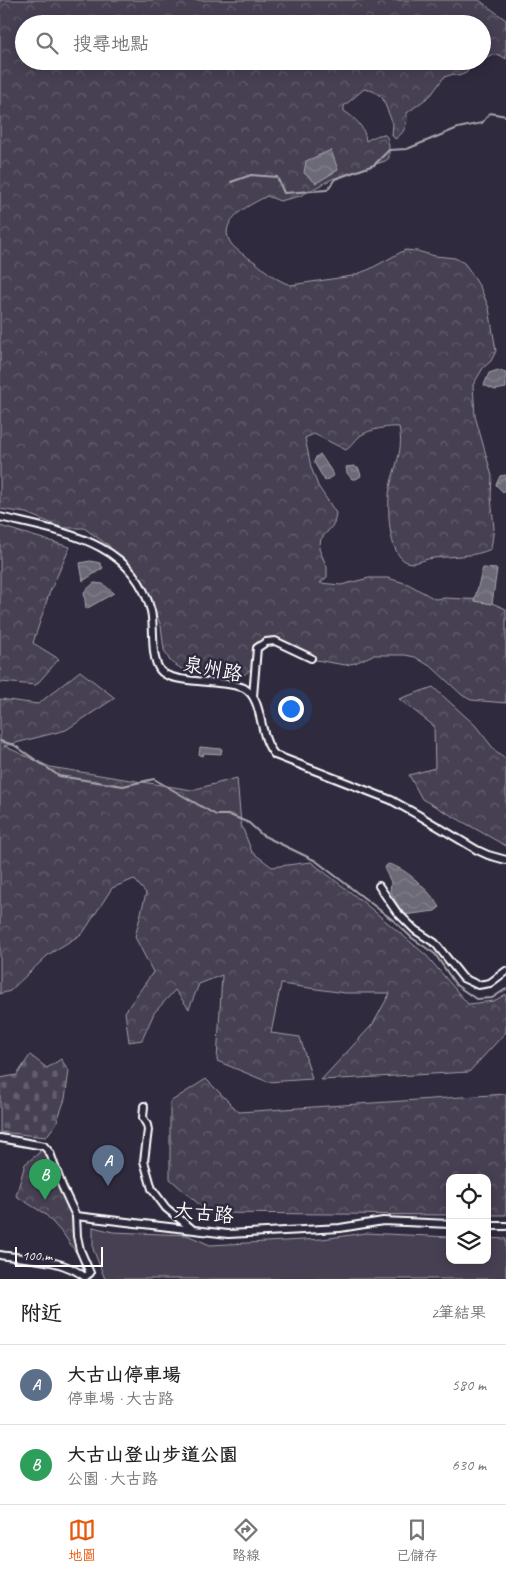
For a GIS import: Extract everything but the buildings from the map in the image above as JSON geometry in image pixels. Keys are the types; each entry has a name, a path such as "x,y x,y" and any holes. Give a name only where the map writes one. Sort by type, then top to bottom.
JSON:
{"street":[{"name":"泉州路","path":"0,517 76,537 95,544 114,554 127,565 142,585 151,613 155,658 161,671 170,677 240,686 246,689 253,696 268,748 275,755 391,800 477,850 506,860"},
{"path":"253,696 257,648 266,642 275,641 311,658"},
{"path":"379,886 396,911 415,930 435,943 463,978 478,985 490,983 506,971"},
{"path":"144,1106 144,1118 148,1130 144,1161 152,1189 166,1208 192,1229"},
{"path":"0,1138 44,1146 50,1153 76,1216 80,1250 90,1273 85,1277 69,1266 56,1262 0,1255"},
{"name":"大古路","path":"76,1216 228,1234 340,1228 383,1222 446,1224"},
{"path":"491,1226 506,1226"}],"green space":[{"path":"0,0 479,0 506,20 506,59 500,55 491,55 491,15 15,15 15,70 469,70 458,76 454,74 444,77 431,95 407,113 405,128 395,139 392,135 393,124 382,97 373,91 364,89 344,106 344,111 359,123 364,131 366,141 379,135 386,136 389,144 389,158 332,179 300,196 280,201 267,196 238,213 228,226 227,234 230,242 238,251 276,278 291,285 352,276 370,269 405,250 455,258 464,263 481,289 489,308 496,351 473,385 475,416 492,476 491,497 494,528 491,549 471,555 431,558 412,563 404,560 398,554 391,535 389,495 399,454 399,427 369,432 360,436 346,450 314,434 305,438 311,467 318,486 336,513 334,524 321,539 319,549 327,567 327,577 320,583 341,585 369,578 388,578 408,584 435,599 485,600 506,609 506,703 471,700 462,695 433,668 415,657 405,655 373,655 345,665 316,660 283,640 263,642 257,650 251,669 244,675 233,677 183,670 170,661 164,650 161,626 150,599 109,546 84,528 63,528 26,513 0,509"},
{"path":"0,526 70,547 49,594 33,643 59,659 36,685 0,682"},
{"path":"80,671 115,698 66,730 4,746 50,767 192,790 237,778 241,824 252,852 272,867 311,862 363,902 426,955 468,1004 494,1001 506,994 506,1032 469,1072 321,1080 373,1024 390,993 345,993 281,984 271,1033 300,1037 312,1079 268,1082 217,1061 222,975 199,984 189,1009 175,990 154,1013 142,1040 129,1042 125,1012 153,972 135,937 146,893 134,879 112,888 83,933 48,955 10,991 0,994 0,699 38,704"},
{"path":"433,687 475,725 497,753 506,759 506,846 422,799 409,775 435,768 434,726 399,699"},
{"path":"30,1055 47,1068 61,1059 69,1071 65,1099 56,1124 46,1137 0,1132 0,1078 17,1075"},
{"path":"206,1079 239,1112 506,1094 506,1215 491,1215 491,1174 446,1174 446,1215 209,1213 170,1179 170,1102"},
{"path":"41,1147 49,1155 74,1216 82,1261 64,1235 45,1214 16,1196 25,1164 39,1153"},
{"path":"93,1227 113,1232 187,1235 210,1245 322,1239 365,1233 446,1237 446,1264 491,1264 491,1238 506,1239 506,1279 105,1279 93,1249"}],"water":[{"path":"331,150 338,170 316,183 304,173 306,161"},
{"path":"498,370 506,373 506,388 495,390 484,385 489,373"},
{"path":"320,454 334,475 325,481 314,462"},
{"path":"354,466 359,469 361,476 352,479 347,473 346,467"},
{"path":"506,475 506,490 503,492 496,485 500,476"},
{"path":"90,561 100,563 103,568 83,581 80,563"},
{"path":"483,568 497,569 492,604 474,601"},
{"path":"94,583 103,584 114,593 86,609 84,592"},
{"path":"200,747 222,749 221,754 204,753 203,756 199,755"},
{"path":"388,864 410,875 430,894 440,907 435,911 404,915 390,891 391,882 384,868"}],"waterway":[{"path":"231,182 251,175 277,177 284,193 327,190 335,179 374,165 389,150 407,149 458,128 482,123 490,113 506,116"},
{"path":"0,741 14,745 59,776 123,786 154,779 216,815 230,815 249,823 262,835 316,861 394,921 412,938 435,954 456,985 476,999 492,998 506,989"}],"place":[{"name":"大古山停車場","path":"108,1186"},
{"name":"大古山登山步道公園","path":"45,1200"}]}
